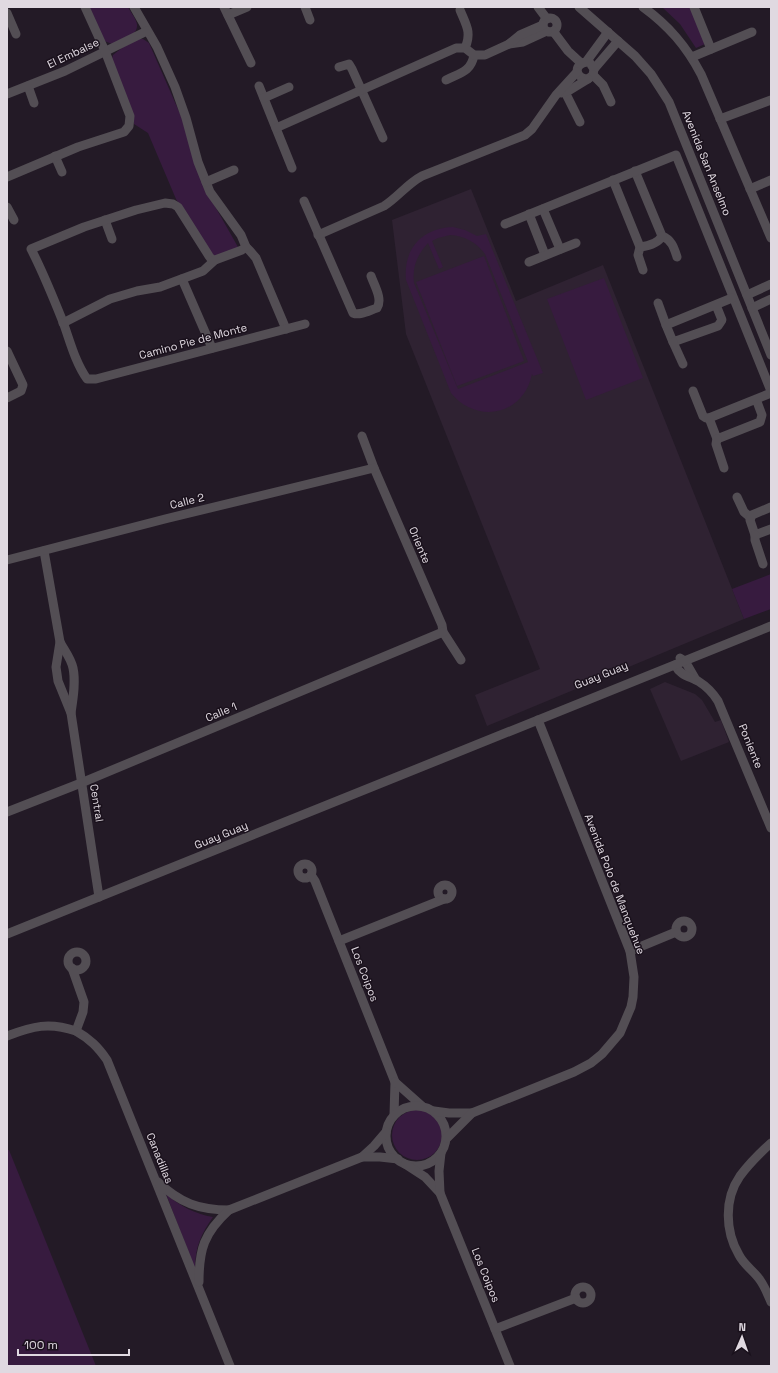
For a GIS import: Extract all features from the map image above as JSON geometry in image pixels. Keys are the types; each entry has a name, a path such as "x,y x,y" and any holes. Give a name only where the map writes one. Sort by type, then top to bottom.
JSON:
{"street":[{"path":"7,177 55,156 124,132 129,126 130,116 105,51 85,7"},
{"path":"134,7 157,47 175,88 186,118 198,162 210,192 241,235 246,247 257,260 286,329"},
{"path":"247,7 226,11 250,63"},
{"path":"305,7 310,20"},
{"path":"538,7 547,26 581,66 581,78 591,74"},
{"name":"Avenida San Anselmo","path":"579,7 635,56 651,74 669,102 771,355"},
{"path":"643,7 654,15 676,36 692,57 712,97 771,238"},
{"path":"694,7 711,49"},
{"path":"460,10 469,34 465,48"},
{"path":"7,13 16,34"},
{"path":"276,128 456,48 465,48 474,55 484,55 509,44 520,35 547,26"},
{"name":"El Embalse","path":"7,94 65,70 147,31"},
{"path":"318,235 384,206 393,200 411,183 422,176 525,135 560,94 608,32"},
{"path":"692,57 752,32"},
{"path":"560,94 591,74 618,41"},
{"path":"446,80 467,70 473,62 474,55"},
{"path":"581,66 590,63 591,74 603,85 611,102"},
{"path":"339,67 349,64 383,138"},
{"path":"28,86 34,103"},
{"path":"259,86 292,168"},
{"path":"264,98 289,86"},
{"path":"560,94 580,122"},
{"path":"720,119 771,100"},
{"path":"505,224 676,155 732,298 771,392 706,418 703,416 693,391"},
{"path":"55,156 62,172"},
{"path":"206,182 234,170"},
{"path":"634,172 662,236 671,242 677,257"},
{"path":"613,180 640,247 638,255 643,270"},
{"path":"750,190 771,180"},
{"path":"304,201 353,313 355,314 365,312 379,306 379,299 371,276"},
{"path":"215,260 212,260 209,256 178,207 173,204 166,203 136,210 105,220 31,248 63,323 110,299 160,287 203,271 215,260 242,250 246,247"},
{"path":"7,207 14,220"},
{"path":"543,208 560,249"},
{"path":"529,214 545,255"},
{"path":"105,220 112,238"},
{"path":"640,247 658,242 662,236"},
{"path":"528,262 576,243"},
{"path":"182,279 212,348"},
{"path":"747,295 771,284"},
{"path":"666,325 732,298"},
{"path":"752,308 771,299"},
{"path":"658,303 683,364"},
{"path":"674,342 718,326 722,320 716,305"},
{"name":"Camino Pie de Monte","path":"63,323 81,370 86,379 96,379 305,324"},
{"path":"7,350 23,385 21,391 7,398"},
{"path":"717,439 760,422 762,415 756,399"},
{"path":"709,418 717,439 716,444 724,468"},
{"name":"Oriente","path":"362,436 374,468 442,625 443,632 461,660"},
{"name":"Calle 2","path":"7,560 165,519 374,468"},
{"path":"738,497 744,512 750,517 755,540 763,564"},
{"path":"750,517 753,514 771,507"},
{"path":"755,535 771,530"},
{"name":"Central","path":"44,551 60,642 74,668 74,696 71,713"},
{"name":"Guay Guay","path":"443,759 477,739 679,661 771,619"},
{"name":"Guay Guay","path":"734,637 771,626"},
{"name":"Calle 1","path":"7,812 81,783 443,632"},
{"name":"Central","path":"60,642 56,657 58,681 71,713 99,897"},
{"name":"Poniente","path":"679,661 696,680 711,692 721,707 771,828"},
{"name":"Guay Guay","path":"7,934 443,759 538,720 583,699"},
{"name":"Avenida Polo de Manquehue","path":"434,1111 449,1114 472,1113 578,1070 591,1063 605,1051 620,1033 631,1007 634,992 634,977 630,951 538,720"},
{"name":"Los Coipos","path":"311,875 315,881 340,941 395,1082 394,1116"},
{"path":"340,941 444,899"},
{"path":"630,951 676,932"},
{"path":"7,1036 35,1026 64,1027 76,1031 83,1012 84,1002 72,968"},
{"name":"Canadillas","path":"76,1031 97,1046 108,1060 230,1366"},
{"name":"Los Coipos","path":"395,1082 422,1106"},
{"path":"362,1157 380,1157 419,1166 431,1162 441,1153 445,1146 446,1138 444,1124 440,1116 434,1111 422,1106 407,1107 394,1116 388,1125 386,1132 389,1147 392,1154 402,1161"},
{"name":"Avenida Polo de Manquehue","path":"446,1138 472,1113"},
{"path":"156,1180 171,1194 189,1204 208,1209 229,1210 362,1157 386,1132"},
{"path":"771,1143 747,1167 737,1180 730,1201 728,1221 730,1235 736,1250 745,1264 763,1284 771,1302"},
{"name":"Los Coipos","path":"441,1153 438,1171 440,1193 510,1366"},
{"name":"Los Coipos","path":"402,1161 425,1176 440,1193"},
{"path":"199,1288 199,1259 202,1246 212,1229 229,1210"},
{"path":"495,1329 576,1298"}],"shaded area":[{"path":"88,7 128,7 136,21 136,30 125,39 112,44 102,40"},
{"path":"662,7 690,7 705,44 696,48 680,24"},
{"path":"139,39 143,39 149,43 181,116 208,194 238,249 213,258 176,199 148,133 134,124 111,62 113,55 123,47"},
{"path":"471,189 516,301 603,265 744,619 487,726 475,695 540,669 406,334 392,220"},
{"path":"453,227 465,230 477,236 486,234 543,373 533,376 532,374 527,388 520,399 510,406 498,411 486,412 474,409 462,403 451,393 406,280 406,269 411,250 424,236 432,231","holes":["450,235 470,240 485,254 528,362 458,389 414,283 416,262 428,243 439,269 443,267 432,241"]},
{"path":"484,256 524,361 457,386 416,282"},
{"path":"604,278 643,378 586,400 547,299"},
{"path":"771,574 771,609 744,619 732,589"},
{"path":"665,682 695,694 702,700 715,722 721,720 729,742 681,761 650,689"},
{"path":"412,1110 422,1110 435,1117 442,1130 442,1140 435,1153 422,1160 412,1160 403,1156 396,1149 392,1140 392,1130 396,1121 403,1114"},
{"path":"7,1150 9,1150 96,1366 7,1366"},
{"path":"166,1194 188,1209 213,1217 205,1229 200,1241 196,1254 195,1269"}]}
